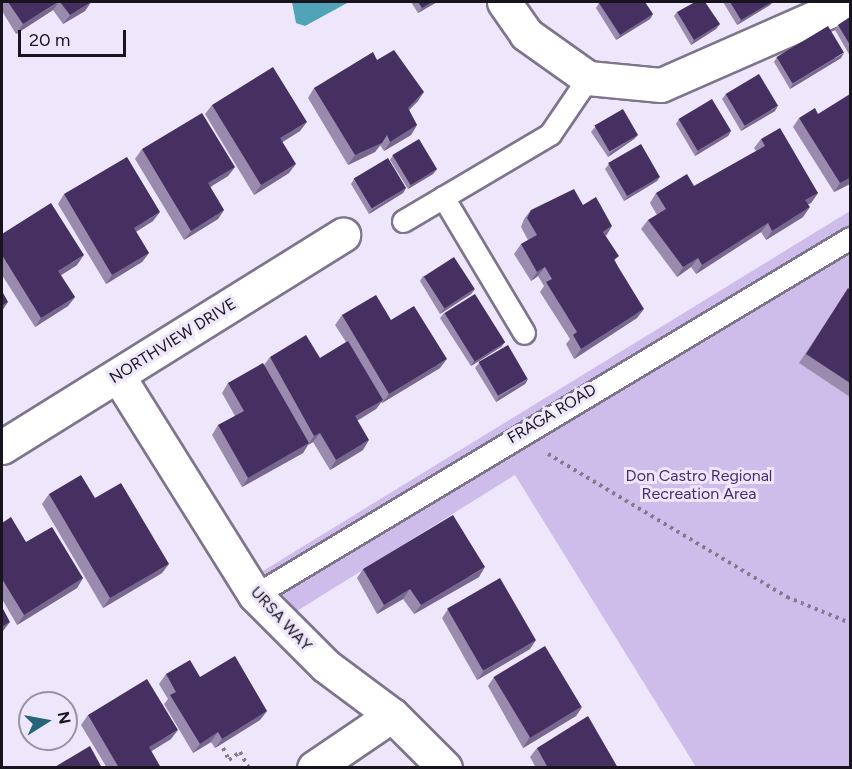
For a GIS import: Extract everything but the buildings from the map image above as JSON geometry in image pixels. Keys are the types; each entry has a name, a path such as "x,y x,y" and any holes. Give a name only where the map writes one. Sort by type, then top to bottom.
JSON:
{"street":[{"path":"504,2 526,34 588,78 661,85 850,2"},
{"name":"NORTHVIEW DRIVE","path":"2,447 344,235"},
{"name":"URSA WAY","path":"118,376 255,595 326,666 392,715 444,768"},
{"path":"314,768 392,715"}],"lane":[{"path":"403,221 550,134 588,78"},
{"path":"443,198 524,333"},
{"name":"FRAGA ROAD","path":"255,595 517,434 850,238"}],"path":[{"path":"517,434 787,597 850,623"},
{"path":"223,748 229,760 240,752 249,768"}],"green space":[{"name":"Don Castro Regional Recreation Area","path":"850,211 850,767 696,767 515,475 297,611 263,571"}],"water":[{"path":"292,2 349,2 305,26 296,23"}]}
